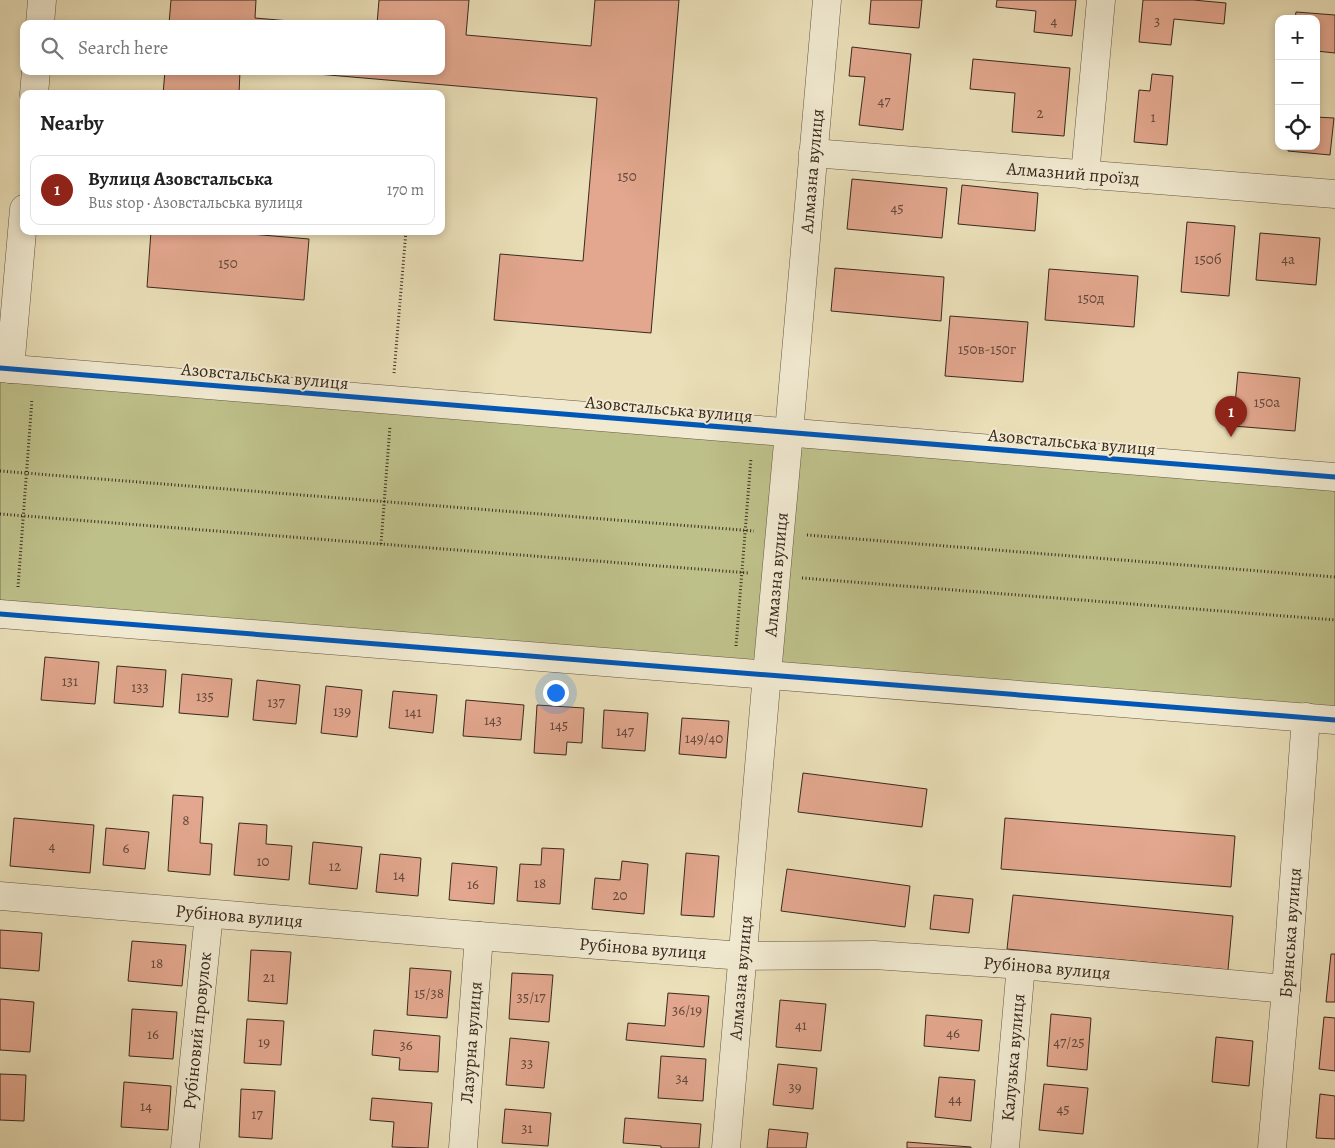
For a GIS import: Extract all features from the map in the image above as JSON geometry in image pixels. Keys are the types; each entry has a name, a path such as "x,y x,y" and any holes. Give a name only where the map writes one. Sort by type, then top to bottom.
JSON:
{"street":[{"path":"40,20 42,0"},
{"name":"Алмазна вулиця","path":"726,1148 826,0"},
{"path":"1085,175 1101,0"},
{"path":"34,90 36,75"},
{"name":"Алмазний проїзд","path":"813,153 1335,194"},
{"path":"15,369 23,235"},
{"name":"Азовстальська вулиця","path":"15,369 1335,477"},
{"path":"8,614 1335,720"},
{"name":"Брянська вулиця","path":"1272,1148 1306,717"},
{"name":"Рубінова вулиця","path":"0,896 743,956 874,955 1021,965 1286,989"},
{"name":"Рубіновий провулок","path":"185,1148 209,914"},
{"name":"Лазурна вулиця","path":"463,1148 480,936"},
{"name":"Калузька вулиця","path":"1005,1148 1021,965"}],"path":[{"path":"394,374 406,235"},
{"path":"8,614 23,516 26,473 15,369"},
{"path":"381,544 390,425"},
{"path":"736,642 751,456"},
{"path":"0,471 1335,577"},
{"path":"0,514 1335,620"}],"green space":[{"path":"0,375 1335,484 1335,711 0,606"}],"building":[{"path":"171,0 256,0 255,18 278,20 169,20"},
{"path":"379,0 469,0 466,35 591,46 595,0 679,0 651,333 494,320 500,254 583,261 597,98 329,75 445,75 445,20 377,20"},
{"path":"871,0 922,0 919,28 869,24"},
{"path":"997,0 1076,0 1072,36 1034,32 1036,11 996,7"},
{"path":"1143,0 1193,0 1226,3 1224,24 1174,19 1171,45 1139,42"},
{"path":"1296,12 1335,15 1335,53 1320,51 1320,15 1296,15"},
{"path":"852,47 911,54 903,130 859,125 865,77 849,76"},
{"path":"973,59 1070,68 1064,136 1012,132 1015,93 970,89"},
{"path":"1152,74 1173,76 1167,145 1134,142 1139,90 1150,91"},
{"path":"165,75 240,75 239,90 163,90"},
{"path":"1320,117 1334,118 1330,155 1288,151 1320,150"},
{"path":"852,179 947,188 942,238 847,229"},
{"path":"962,185 1038,193 1035,231 958,224"},
{"path":"1187,222 1235,226 1229,296 1181,292"},
{"path":"1260,233 1320,238 1316,285 1256,280"},
{"path":"151,235 262,235 309,239 304,300 147,287"},
{"path":"835,268 944,277 941,321 831,311"},
{"path":"1049,269 1138,276 1134,327 1045,320"},
{"path":"950,316 1028,322 1023,382 945,376"},
{"path":"1238,372 1300,378 1295,431 1233,426"},
{"path":"45,657 99,662 95,704 41,700"},
{"path":"117,666 166,670 163,707 114,703"},
{"path":"182,674 232,679 228,717 179,713"},
{"path":"257,680 300,685 296,724 253,720"},
{"path":"326,686 362,690 357,737 321,733"},
{"path":"393,691 437,695 433,733 389,728"},
{"path":"466,700 524,705 521,740 463,736"},
{"path":"537,705 584,708 582,743 567,742 566,755 534,753"},
{"path":"604,710 648,713 645,751 602,748"},
{"path":"682,718 729,721 726,758 679,754"},
{"path":"803,773 927,789 922,827 798,812"},
{"path":"173,795 203,797 200,843 212,844 210,875 168,871"},
{"path":"14,818 94,825 90,873 10,866"},
{"path":"1005,818 1235,836 1231,887 1001,869"},
{"path":"239,823 267,825 266,844 292,846 289,880 234,875"},
{"path":"106,828 149,832 145,869 103,865"},
{"path":"313,842 362,847 357,889 309,884"},
{"path":"542,848 564,849 560,904 517,901 520,864 541,865"},
{"path":"686,853 719,856 714,917 681,915"},
{"path":"380,854 421,858 418,896 376,892"},
{"path":"622,861 648,864 644,914 592,909 595,878 620,880"},
{"path":"452,863 497,867 494,904 449,900"},
{"path":"787,869 910,886 905,927 781,911"},
{"path":"934,895 973,899 969,933 930,929"},
{"path":"1013,895 1233,916 1228,970 1007,949"},
{"path":"0,930 42,933 39,971 0,968"},
{"path":"132,941 186,945 182,986 128,981"},
{"path":"251,950 291,952 287,1004 248,1001"},
{"path":"1331,954 1335,954 1335,1002 1326,1002"},
{"path":"410,968 451,971 447,1018 407,1015"},
{"path":"512,973 553,975 549,1022 509,1019"},
{"path":"668,993 709,996 704,1047 626,1040 628,1023 665,1026"},
{"path":"0,999 34,1002 30,1052 0,1050"},
{"path":"780,1000 826,1004 821,1051 776,1047"},
{"path":"132,1009 177,1012 173,1059 129,1056"},
{"path":"1051,1014 1091,1018 1087,1070 1047,1066"},
{"path":"926,1015 982,1020 979,1051 924,1046"},
{"path":"1324,1017 1335,1018 1335,1071 1319,1069"},
{"path":"247,1019 284,1021 281,1065 244,1063"},
{"path":"374,1030 440,1036 438,1072 399,1070 400,1058 372,1055"},
{"path":"1216,1037 1253,1041 1249,1086 1212,1082"},
{"path":"510,1038 549,1042 544,1088 506,1085"},
{"path":"661,1056 706,1059 703,1101 658,1098"},
{"path":"778,1064 817,1068 813,1109 773,1105"},
{"path":"0,1074 26,1075 24,1121 0,1120"},
{"path":"939,1077 975,1080 971,1121 935,1117"},
{"path":"124,1082 171,1086 168,1130 121,1127"},
{"path":"1044,1084 1088,1088 1083,1134 1039,1130"},
{"path":"241,1089 275,1091 272,1139 239,1137"},
{"path":"1320,1094 1335,1096 1335,1139 1316,1138"},
{"path":"372,1098 432,1103 428,1148 392,1147 394,1122 370,1120"},
{"path":"505,1109 551,1113 548,1146 502,1143"},
{"path":"625,1118 701,1124 699,1148 661,1148 661,1146 623,1143"},
{"path":"769,1129 808,1133 806,1148 767,1148"},
{"path":"907,1142 971,1147 971,1148 907,1148"}],"cycle path":[{"path":"0,368 1335,477"},
{"path":"0,614 1335,720"}],"place":[{"name":"Вулиця Азовстальська","path":"1231,437"}]}
